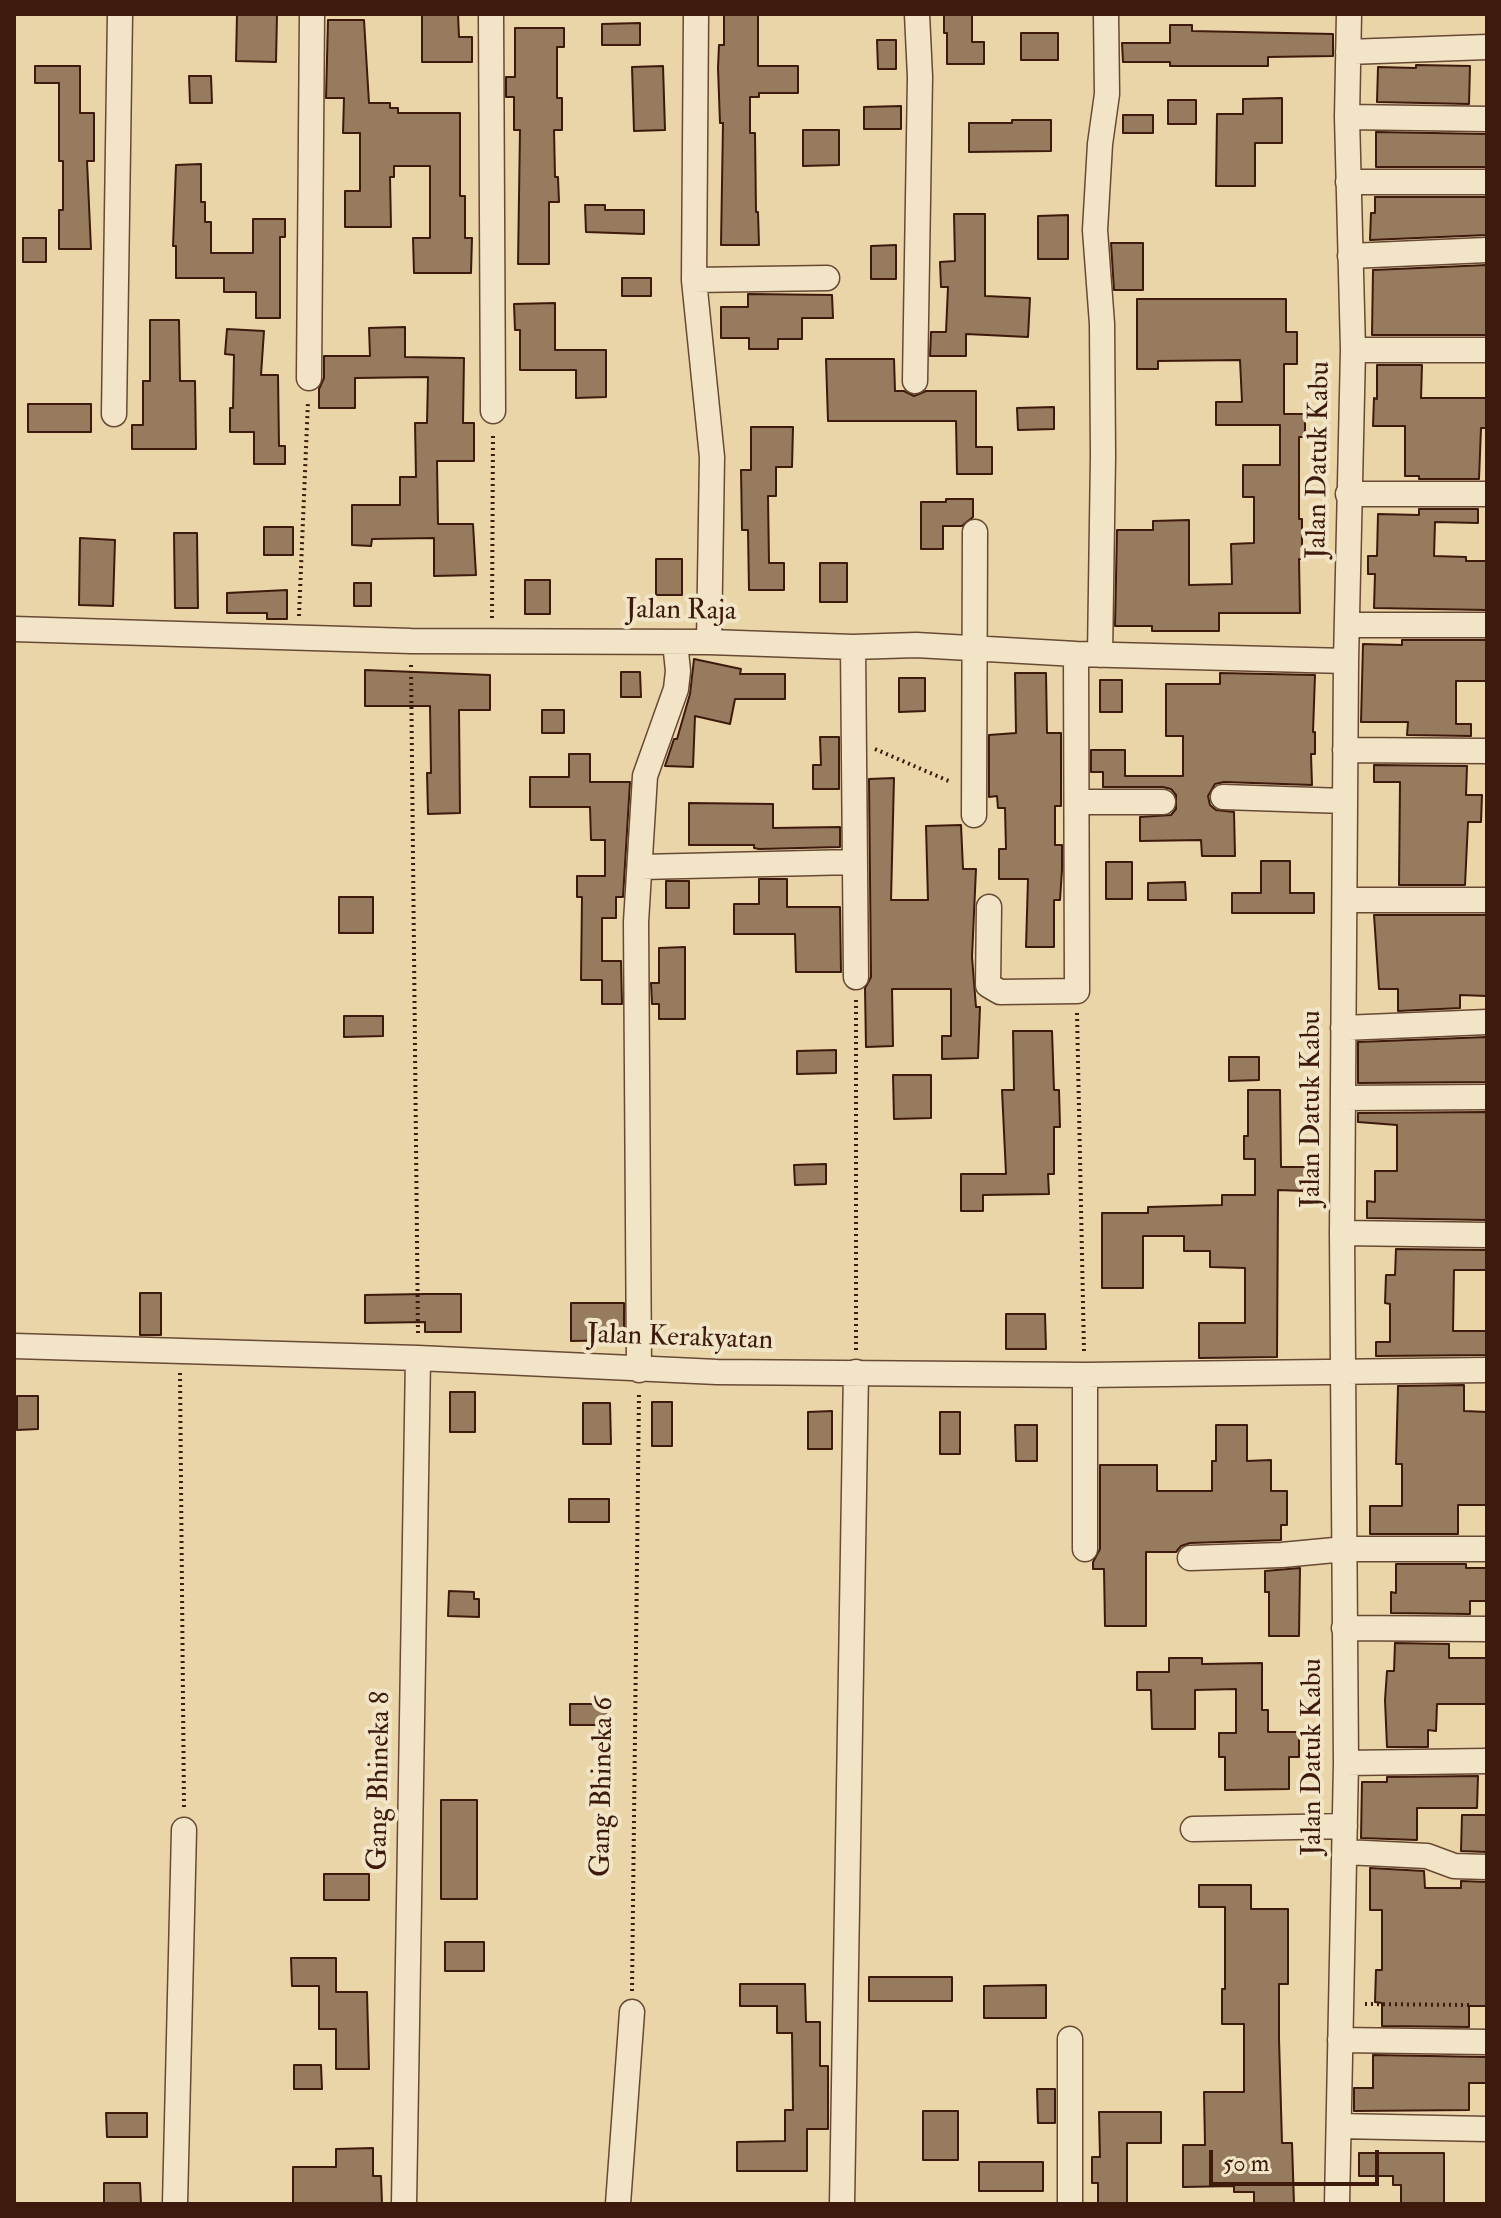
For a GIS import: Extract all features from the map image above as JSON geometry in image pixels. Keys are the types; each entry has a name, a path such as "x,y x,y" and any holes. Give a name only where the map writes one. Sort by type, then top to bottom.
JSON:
{"street":[{"path":"114,414 120,14"},
{"path":"309,378 312,14"},
{"path":"491,14 493,411"},
{"path":"696,14 694,280 712,457 709,642"},
{"path":"915,381 920,77 917,14"},
{"path":"989,907 988,985 1000,992 1077,991 1077,802 1103,456 1102,324 1095,230 1100,144 1107,94 1106,14"},
{"name":"Jalan Datuk Kabu","path":"1337,2204 1346,1763 1342,1233 1348,494 1353,350 1347,117 1349,14"},
{"path":"1348,52 1487,47"},
{"path":"1347,117 1487,119"},
{"path":"1348,182 1487,182"},
{"path":"1350,256 1487,250"},
{"path":"694,280 827,278"},
{"path":"1353,350 1487,350"},
{"path":"1348,494 1487,494"},
{"path":"974,815 975,532"},
{"path":"1347,625 1487,625"},
{"name":"Jalan Raja","path":"14,629 411,641 709,642 853,647 916,645 1088,654 1346,661"},
{"path":"639,1370 636,922 645,776 676,689 675,642"},
{"path":"853,647 856,977"},
{"path":"1345,750 1487,751"},
{"path":"1223,797 1345,801"},
{"path":"1077,802 1163,802"},
{"path":"641,867 854,862"},
{"path":"1346,900 1487,900"},
{"path":"1343,1028 1487,1022"},
{"path":"1343,1098 1487,1097"},
{"path":"1342,1233 1487,1235"},
{"name":"Jalan Kerakyatan","path":"14,1346 418,1358 639,1370 1085,1375 1487,1370"},
{"name":"Gang Bhineka 8","path":"404,2204 418,1358"},
{"path":"842,2204 856,1372"},
{"path":"1085,1375 1085,1549"},
{"path":"1190,1558 1345,1549 1487,1549"},
{"path":"1344,1628 1487,1629"},
{"path":"1346,1763 1487,1761"},
{"path":"1193,1829 1345,1826"},
{"path":"175,2204 184,1830"},
{"path":"1345,1852 1427,1856 1454,1866 1487,1867"},
{"path":"618,2204 632,2012"},
{"path":"1070,2039 1070,2204"},
{"path":"1340,2040 1487,2042"},
{"path":"1339,2126 1487,2129"}],"path":[{"path":"297,638 309,378"},
{"path":"492,640 493,411"},
{"path":"411,641 418,1358"},
{"path":"854,741 950,781 967,796 974,815"},
{"path":"856,977 856,1372"},
{"path":"1077,991 1085,1375"},
{"path":"180,1350 184,1830"},
{"name":"Gang Bhineka 6","path":"632,2012 639,1370"},
{"path":"1341,2004 1470,2005"}],"building":[{"path":"237,14 277,14 276,62 236,61"},
{"path":"422,14 458,14 459,37 472,37 472,62 422,62"},
{"path":"724,14 758,14 758,66 798,66 798,93 759,93 759,97 750,97 750,133 755,133 759,245 721,245 723,123 720,123 718,68 719,45 724,45"},
{"path":"944,14 972,14 972,42 984,42 984,64 947,64"},
{"path":"328,20 364,20 369,103 390,103 390,108 398,108 398,113 460,113 460,196 465,196 465,238 472,238 471,273 414,273 413,238 430,238 430,166 394,166 394,177 390,177 391,227 345,227 345,191 360,191 360,133 343,133 344,98 326,98"},
{"path":"640,23 640,45 602,45 602,24"},
{"path":"1170,25 1192,25 1192,31 1333,34 1333,56 1268,57 1268,66 1170,66 1170,62 1123,62 1122,43 1170,43"},
{"path":"515,28 564,28 564,47 557,47 557,98 562,98 562,130 554,130 559,202 549,202 549,264 518,264 520,130 514,130 514,97 506,97 506,77 515,77"},
{"path":"1021,33 1058,33 1058,60 1021,60"},
{"path":"877,40 896,40 896,69 878,69"},
{"path":"1416,65 1470,66 1469,104 1377,102 1378,67 1416,68"},
{"path":"35,66 80,66 80,113 94,113 94,161 87,161 91,249 59,249 63,161 59,161 59,83 35,83"},
{"path":"663,66 665,130 634,131 632,67"},
{"path":"189,76 211,76 212,103 190,103"},
{"path":"1282,98 1282,143 1255,143 1255,186 1216,186 1217,114 1243,114 1243,99"},
{"path":"1168,100 1196,100 1196,124 1168,124"},
{"path":"901,106 901,129 864,129 864,107"},
{"path":"1123,115 1153,115 1153,133 1123,133"},
{"path":"1012,120 1051,120 1051,151 969,152 969,123 1012,123"},
{"path":"803,130 839,130 839,165 803,166"},
{"path":"1376,132 1487,134 1487,167 1376,167"},
{"path":"201,164 201,202 205,202 205,222 211,222 211,253 253,253 253,219 285,219 285,237 280,237 280,318 256,318 256,292 224,292 224,278 176,278 176,246 173,246 176,165"},
{"path":"1375,197 1487,197 1487,235 1370,240"},
{"path":"585,205 605,205 605,210 644,210 644,234 586,232"},
{"path":"954,214 985,214 985,296 1030,298 1028,337 966,334 966,356 930,356 931,332 946,332 948,287 941,287 940,262 955,261"},
{"path":"1068,215 1068,259 1038,259 1038,216"},
{"path":"23,238 46,238 46,262 23,262"},
{"path":"1111,243 1143,243 1143,290 1114,290"},
{"path":"896,245 896,279 871,279 871,246"},
{"path":"1487,265 1487,335 1372,335 1373,270"},
{"path":"622,278 651,278 651,296 622,296"},
{"path":"748,294 832,295 833,318 802,318 802,339 778,339 778,349 749,349 749,338 721,338 721,307 748,307"},
{"path":"1137,299 1286,299 1286,332 1297,332 1297,364 1284,364 1284,414 1305,414 1305,437 1299,437 1299,519 1302,519 1300,613 1219,613 1219,631 1152,631 1152,626 1115,626 1117,530 1153,530 1153,521 1189,520 1189,585 1232,584 1231,544 1254,543 1254,497 1243,497 1243,465 1280,465 1280,425 1216,425 1216,402 1242,402 1240,360 1158,361 1158,369 1137,369"},
{"path":"555,303 555,350 606,350 606,397 576,398 576,370 520,370 520,330 515,330 514,304"},
{"path":"150,320 179,320 180,381 195,381 196,449 132,449 132,425 143,425 143,381 150,381"},
{"path":"405,327 405,357 464,358 463,423 474,423 474,461 437,461 438,524 473,524 476,575 434,576 434,538 372,539 371,546 352,545 352,505 400,505 400,477 416,477 415,423 427,423 428,377 355,378 355,408 319,408 324,356 370,356 369,328"},
{"path":"227,329 264,331 261,375 278,375 279,446 285,446 285,464 254,464 254,432 230,432 234,355 225,354"},
{"path":"826,359 894,359 895,391 914,396 926,391 976,391 976,447 992,447 992,474 957,474 956,421 828,421"},
{"path":"1377,365 1422,365 1421,398 1487,398 1487,428 1481,428 1479,479 1419,479 1419,476 1405,476 1405,426 1373,426"},
{"path":"28,404 91,404 91,432 28,432"},
{"path":"1054,407 1054,429 1018,430 1017,408"},
{"path":"751,427 793,427 792,467 776,467 776,496 768,496 769,563 784,563 784,590 749,590 748,530 742,530 741,470 751,470"},
{"path":"946,499 973,499 973,517 962,526 943,526 943,549 921,549 921,502 946,502"},
{"path":"1419,509 1478,509 1478,523 1435,522 1434,556 1487,561 1487,610 1374,608 1375,574 1368,574 1368,556 1377,556 1378,514 1419,515"},
{"path":"264,527 293,527 293,555 264,555"},
{"path":"174,533 197,533 198,608 175,608"},
{"path":"80,538 115,540 113,606 79,605"},
{"path":"656,559 682,559 682,595 656,595"},
{"path":"820,563 847,563 847,602 820,602"},
{"path":"525,580 550,580 550,614 525,614"},
{"path":"354,583 371,583 371,606 354,606"},
{"path":"287,590 287,619 267,619 267,613 227,613 227,593"},
{"path":"1402,640 1487,640 1487,681 1456,681 1456,724 1471,724 1471,736 1407,735 1408,722 1361,722 1363,644 1402,645"},
{"path":"694,659 741,669 740,674 785,674 785,699 735,699 730,724 695,716 693,767 665,766 674,739 677,739 690,694"},
{"path":"365,670 490,675 490,710 459,710 460,813 428,814 430,706 365,706"},
{"path":"621,672 640,672 641,697 621,697"},
{"path":"1015,673 1046,673 1047,733 1061,733 1061,806 1055,806 1055,845 1062,845 1062,870 1060,900 1054,900 1054,947 1026,947 1028,879 999,879 999,849 1006,849 1005,808 998,808 997,796 989,797 989,735 1016,733"},
{"path":"1220,673 1315,675 1312,785 1215,784 1208,796 1210,805 1216,810 1234,812 1235,856 1202,856 1201,840 1140,841 1140,817 1171,815 1176,809 1176,795 1171,789 1163,787 1103,787 1103,772 1091,772 1091,750 1125,750 1125,776 1183,776 1183,736 1166,736 1166,684 1220,684"},
{"path":"899,678 925,678 925,711 899,712"},
{"path":"1100,680 1122,680 1122,712 1100,712"},
{"path":"542,710 564,710 564,733 542,733"},
{"path":"820,737 839,737 839,789 813,789 813,765 821,765"},
{"path":"569,754 590,754 590,782 630,782 623,897 616,897 616,918 602,918 602,961 621,961 622,1004 602,1004 602,980 581,980 582,897 577,897 577,876 605,876 605,840 591,840 590,807 530,807 530,777 569,777"},
{"path":"1374,765 1467,766 1466,795 1482,795 1481,822 1468,822 1465,885 1399,885 1400,782 1374,782"},
{"path":"894,778 891,900 928,900 926,826 961,825 963,869 976,869 972,957 976,1007 980,1007 978,1058 942,1059 942,1036 951,1036 951,989 892,989 893,1046 866,1047 865,988 871,977 869,779"},
{"path":"689,803 773,804 773,828 840,827 840,847 759,849 754,845 689,845"},
{"path":"1261,861 1290,861 1290,893 1314,893 1314,913 1232,913 1232,893 1261,893"},
{"path":"1106,862 1132,862 1132,899 1106,899"},
{"path":"759,879 787,879 787,907 840,907 841,972 796,972 795,934 734,934 734,904 759,904"},
{"path":"666,881 689,881 689,908 666,908"},
{"path":"1185,882 1186,900 1148,900 1148,883"},
{"path":"339,897 373,897 373,933 339,933"},
{"path":"1374,915 1487,915 1487,996 1460,995 1460,1008 1398,1011 1398,989 1379,989"},
{"path":"685,947 685,1019 659,1019 659,1004 652,1004 651,983 659,983 659,948"},
{"path":"344,1016 383,1016 383,1036 344,1037"},
{"path":"1013,1031 1052,1031 1054,1090 1059,1090 1060,1127 1054,1127 1054,1174 1048,1174 1049,1194 983,1195 983,1211 961,1211 961,1174 1006,1174 1002,1090 1014,1090"},
{"path":"1487,1037 1487,1082 1358,1083 1358,1042"},
{"path":"836,1050 836,1073 797,1074 797,1051"},
{"path":"1229,1057 1259,1057 1259,1080 1229,1081"},
{"path":"893,1075 931,1075 931,1118 894,1119"},
{"path":"1248,1090 1280,1090 1281,1167 1306,1167 1306,1191 1278,1190 1277,1357 1199,1358 1199,1323 1245,1323 1245,1268 1210,1267 1210,1251 1184,1251 1184,1236 1143,1236 1143,1288 1102,1288 1102,1213 1148,1213 1148,1207 1222,1205 1222,1195 1255,1195 1255,1159 1244,1159 1244,1136 1248,1136"},
{"path":"1487,1112 1487,1220 1367,1218 1367,1201 1375,1202 1375,1171 1397,1171 1397,1125 1358,1122 1358,1113"},
{"path":"826,1164 826,1184 795,1185 794,1165"},
{"path":"1396,1249 1487,1250 1487,1270 1454,1270 1453,1331 1487,1331 1487,1355 1376,1356 1376,1342 1390,1342 1390,1304 1385,1303 1386,1275 1395,1275"},
{"path":"140,1293 161,1293 161,1335 140,1335"},
{"path":"461,1294 461,1332 425,1332 425,1322 365,1323 365,1295"},
{"path":"571,1303 624,1303 624,1340 571,1341"},
{"path":"1006,1314 1045,1314 1046,1349 1006,1349"},
{"path":"1464,1385 1464,1411 1487,1412 1487,1505 1458,1505 1458,1534 1370,1534 1370,1506 1402,1506 1402,1464 1396,1464 1398,1386"},
{"path":"450,1392 475,1392 475,1432 450,1432"},
{"path":"17,1396 38,1396 38,1429 17,1430"},
{"path":"652,1402 672,1402 672,1446 652,1446"},
{"path":"583,1403 610,1403 611,1444 583,1444"},
{"path":"832,1411 832,1449 808,1449 808,1412"},
{"path":"940,1412 960,1412 960,1454 940,1454"},
{"path":"1015,1425 1037,1425 1037,1461 1016,1461"},
{"path":"1216,1425 1247,1425 1247,1461 1271,1460 1271,1491 1287,1491 1287,1525 1281,1525 1281,1540 1190,1543 1176,1552 1146,1552 1146,1626 1105,1626 1104,1569 1093,1569 1100,1549 1100,1465 1157,1465 1157,1491 1212,1491"},
{"path":"569,1499 609,1499 609,1522 569,1522"},
{"path":"1396,1564 1466,1564 1466,1568 1487,1568 1487,1601 1470,1601 1470,1614 1391,1613 1391,1592 1396,1593"},
{"path":"1300,1568 1299,1636 1269,1636 1269,1592 1265,1592 1265,1571"},
{"path":"449,1591 474,1592 474,1599 479,1599 479,1617 448,1616"},
{"path":"1395,1643 1449,1644 1449,1658 1487,1658 1487,1704 1437,1704 1436,1731 1428,1730 1428,1747 1387,1747 1387,1671 1394,1671"},
{"path":"1169,1658 1202,1658 1202,1664 1262,1663 1262,1710 1268,1710 1268,1732 1299,1732 1299,1757 1289,1757 1289,1789 1225,1790 1225,1757 1219,1757 1219,1733 1236,1733 1236,1689 1195,1690 1195,1729 1152,1729 1151,1690 1137,1690 1137,1672 1169,1672"},
{"path":"570,1704 607,1704 607,1725 570,1725"},
{"path":"1478,1776 1477,1808 1417,1808 1417,1840 1361,1838 1362,1782 1387,1782 1387,1777"},
{"path":"441,1800 477,1800 477,1899 441,1899"},
{"path":"1462,1815 1487,1815 1487,1852 1461,1851"},
{"path":"1370,1868 1424,1871 1425,1888 1461,1888 1461,1881 1487,1882 1487,2006 1469,2006 1469,2027 1382,2026 1382,2003 1375,2002 1376,1970 1382,1970 1382,1910 1370,1910"},
{"path":"324,1874 369,1874 369,1900 324,1900"},
{"path":"1199,1885 1251,1885 1251,1909 1288,1909 1288,1984 1279,1984 1279,2039 1282,2143 1292,2143 1294,2204 1254,2204 1254,2192 1234,2192 1234,2186 1183,2187 1183,2145 1205,2145 1204,2092 1244,2092 1244,2024 1222,2024 1225,1907 1199,1907"},
{"path":"445,1942 484,1942 484,1971 445,1971"},
{"path":"291,1958 336,1958 336,1992 367,1992 369,2069 336,2069 336,2029 319,2029 319,1986 292,1986"},
{"path":"869,1977 952,1977 952,2001 869,2001"},
{"path":"740,1984 805,1984 806,2022 820,2022 820,2066 828,2066 828,2129 807,2129 807,2171 737,2171 737,2142 785,2141 785,2110 793,2110 792,2033 777,2033 777,2006 740,2006"},
{"path":"1046,1985 1046,2018 984,2018 984,1986"},
{"path":"1373,2055 1487,2057 1487,2083 1469,2083 1469,2110 1354,2111 1354,2088 1373,2088"},
{"path":"294,2065 321,2065 322,2089 294,2089"},
{"path":"1037,2089 1055,2089 1055,2123 1038,2123"},
{"path":"923,2111 958,2111 958,2160 923,2160"},
{"path":"1099,2112 1161,2112 1161,2143 1127,2143 1127,2204 1098,2204 1098,2183 1092,2183 1092,2157 1100,2157"},
{"path":"106,2113 147,2113 147,2137 107,2137"},
{"path":"373,2148 373,2176 381,2176 382,2204 293,2204 293,2167 336,2167 336,2149"},
{"path":"1359,2153 1444,2153 1444,2204 1401,2204 1401,2185 1393,2185 1393,2176 1359,2176"},
{"path":"979,2162 1043,2162 1043,2191 979,2191"},
{"path":"104,2183 140,2183 141,2204 104,2204"}]}
